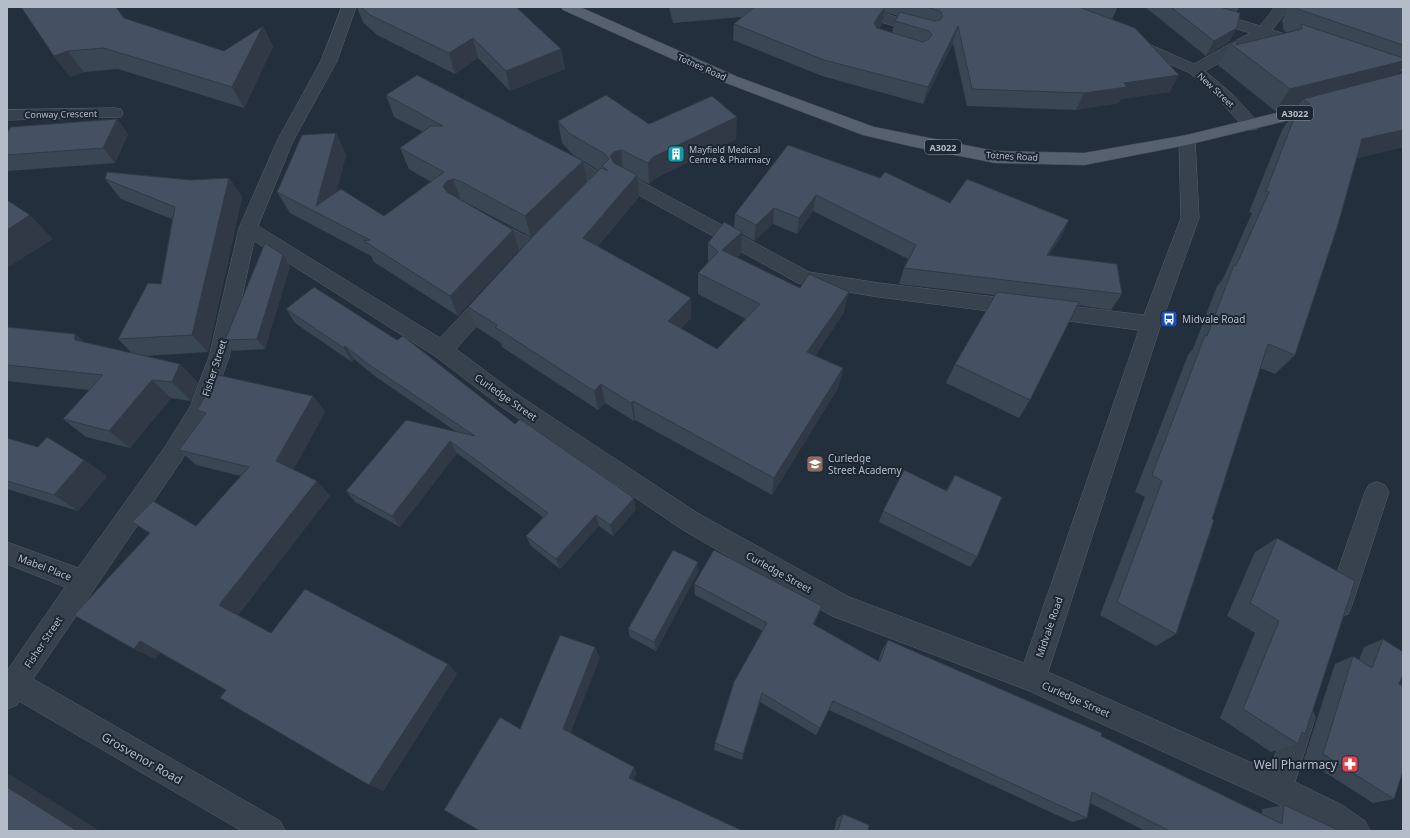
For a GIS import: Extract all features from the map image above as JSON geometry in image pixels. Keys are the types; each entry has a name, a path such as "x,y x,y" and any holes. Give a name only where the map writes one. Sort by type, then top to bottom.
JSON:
{"main road":[{"name":"Totnes Road","path":"568,7 732,80 869,131 910,141 995,157 1084,158 1187,140 1334,103"}],"street":[{"name":"Fisher Street","path":"11,690 83,582 172,454 200,410 219,358 248,228 262,192 285,141 329,61 349,7"},
{"path":"855,7 862,12 930,32"},
{"path":"1182,7 1264,31 1315,49"},
{"path":"1195,70 1264,31 1283,7"},
{"path":"884,34 892,20"},
{"name":"New Street","path":"1115,35 1157,52 1195,70 1224,95 1251,124"},
{"name":"Conway Crescent","path":"7,115 115,113"},
{"name":"Midvale Road","path":"1032,679 1151,324 1190,218 1187,140"},
{"path":"546,148 601,181 573,209"},
{"path":"623,179 805,278 879,290 1151,324"},
{"path":"474,215 538,242 519,264"},
{"name":"Curledge Street","path":"248,228 442,350 507,399 691,522 841,607 1032,679 1278,789 1332,815 1355,831"},
{"path":"442,350 505,280"},
{"path":"1332,625 1377,492"},
{"name":"Mabel Place","path":"7,553 83,582"},
{"name":"Grosvenor Road","path":"11,690 270,831"},
{"path":"1278,789 1307,700"}],"building":[{"path":"21,7 116,7 124,18 224,51 263,26 232,87 104,48 68,51 54,56"},
{"path":"361,7 516,7 561,49 506,71 473,38 449,53 370,15"},
{"path":"754,7 885,7 874,23 877,28 923,42 929,39 932,34 929,31 895,21 900,12 934,21 940,20 943,16 940,11 927,7 1079,7 1135,28 1179,75 1124,83 1127,87 1084,93 972,89 958,26 928,87 824,60 734,24"},
{"path":"1171,7 1220,7 1240,13 1237,28 1214,41"},
{"path":"1297,7 1403,7 1403,45 1298,9"},
{"path":"1301,24 1403,58 1403,61 1290,89 1231,44 1237,40 1236,45 1302,29"},
{"path":"1403,73 1403,130 1362,139 1337,228 1295,355 1268,344 1212,519 1214,520 1176,634 1117,602 1162,481 1152,475 1205,335 1207,336 1234,265 1236,266 1269,192 1266,191 1298,108 1310,104 1303,99"},
{"path":"417,75 583,161 525,216 460,181 453,179 447,181 443,186 447,192 513,230 450,296 364,241 370,240 277,192 302,135 336,133 316,206 341,189 384,216 444,172 400,148 431,126 443,126 386,95"},
{"path":"606,95 649,124 712,96 737,117 653,157 648,163 621,150 614,152 610,156 614,163 637,175 583,238 691,298 668,321 717,349 760,304 698,273 718,252 708,243 724,222 742,232 722,250 800,288 809,274 849,292 807,352 843,368 774,478 633,401 631,403 601,384 594,391 495,327 497,325 468,307 536,233 601,168 608,171 602,166 609,159 605,154 569,133 558,121"},
{"path":"117,119 103,148 7,155 7,133 11,127"},
{"path":"788,145 880,178 885,172 950,203 967,179 1069,220 1047,255 1117,264 1122,294 904,268 916,245 816,195 799,218 774,208 756,225 735,214"},
{"path":"107,172 191,180 229,178 192,335 118,339 148,283 161,284 175,207 105,179"},
{"path":"7,200 30,215 7,230"},
{"path":"265,243 283,255 257,339 225,340"},
{"path":"314,287 397,340 403,336 515,424 520,419 634,498 610,525 596,515 556,559 526,536 548,513 450,441 392,516 346,491 406,420 475,436 368,364 345,346 344,348 286,309"},
{"path":"997,292 1079,302 1030,400 955,364"},
{"path":"7,327 75,334 75,340 180,364 172,382 152,380 109,431 63,419 103,375 7,365"},
{"path":"218,375 313,396 276,461 317,481 219,605 271,633 305,589 448,664 369,785 220,698 226,690 140,641 134,649 74,615 150,533 132,522 153,501 196,526 249,467 179,450 206,413 197,410"},
{"path":"47,437 84,460 54,495 7,481 7,438 38,447"},
{"path":"904,470 947,491 955,475 1002,497 977,557 883,511"},
{"path":"1277,538 1355,581 1305,734 1302,732 1298,744 1243,709 1279,621 1250,603"},
{"path":"673,550 698,562 654,642 628,629"},
{"path":"714,550 822,606 813,624 880,662 888,640 1102,733 1101,736 1282,824 1284,805 1340,831 1170,831 1092,792 1087,818 833,701 820,728 762,693 743,754 715,743 734,682 767,623 694,584"},
{"path":"560,635 595,647 563,729 634,767 629,778 743,831 480,831 444,810 500,717 520,729"},
{"path":"1383,639 1403,652 1403,675 1399,684 1403,686 1403,771 1394,799 1323,754 1353,656 1372,668"},
{"path":"7,787 77,831 7,831"},
{"path":"843,814 869,825 868,831 838,831"}],"place":[{"name":"Mayfield Medical Centre & Pharmacy","path":"676,154"},
{"name":"Midvale Road","path":"1169,319"},
{"name":"Curledge Street Academy","path":"815,464"},
{"name":"Well Pharmacy","path":"1350,764"}]}
